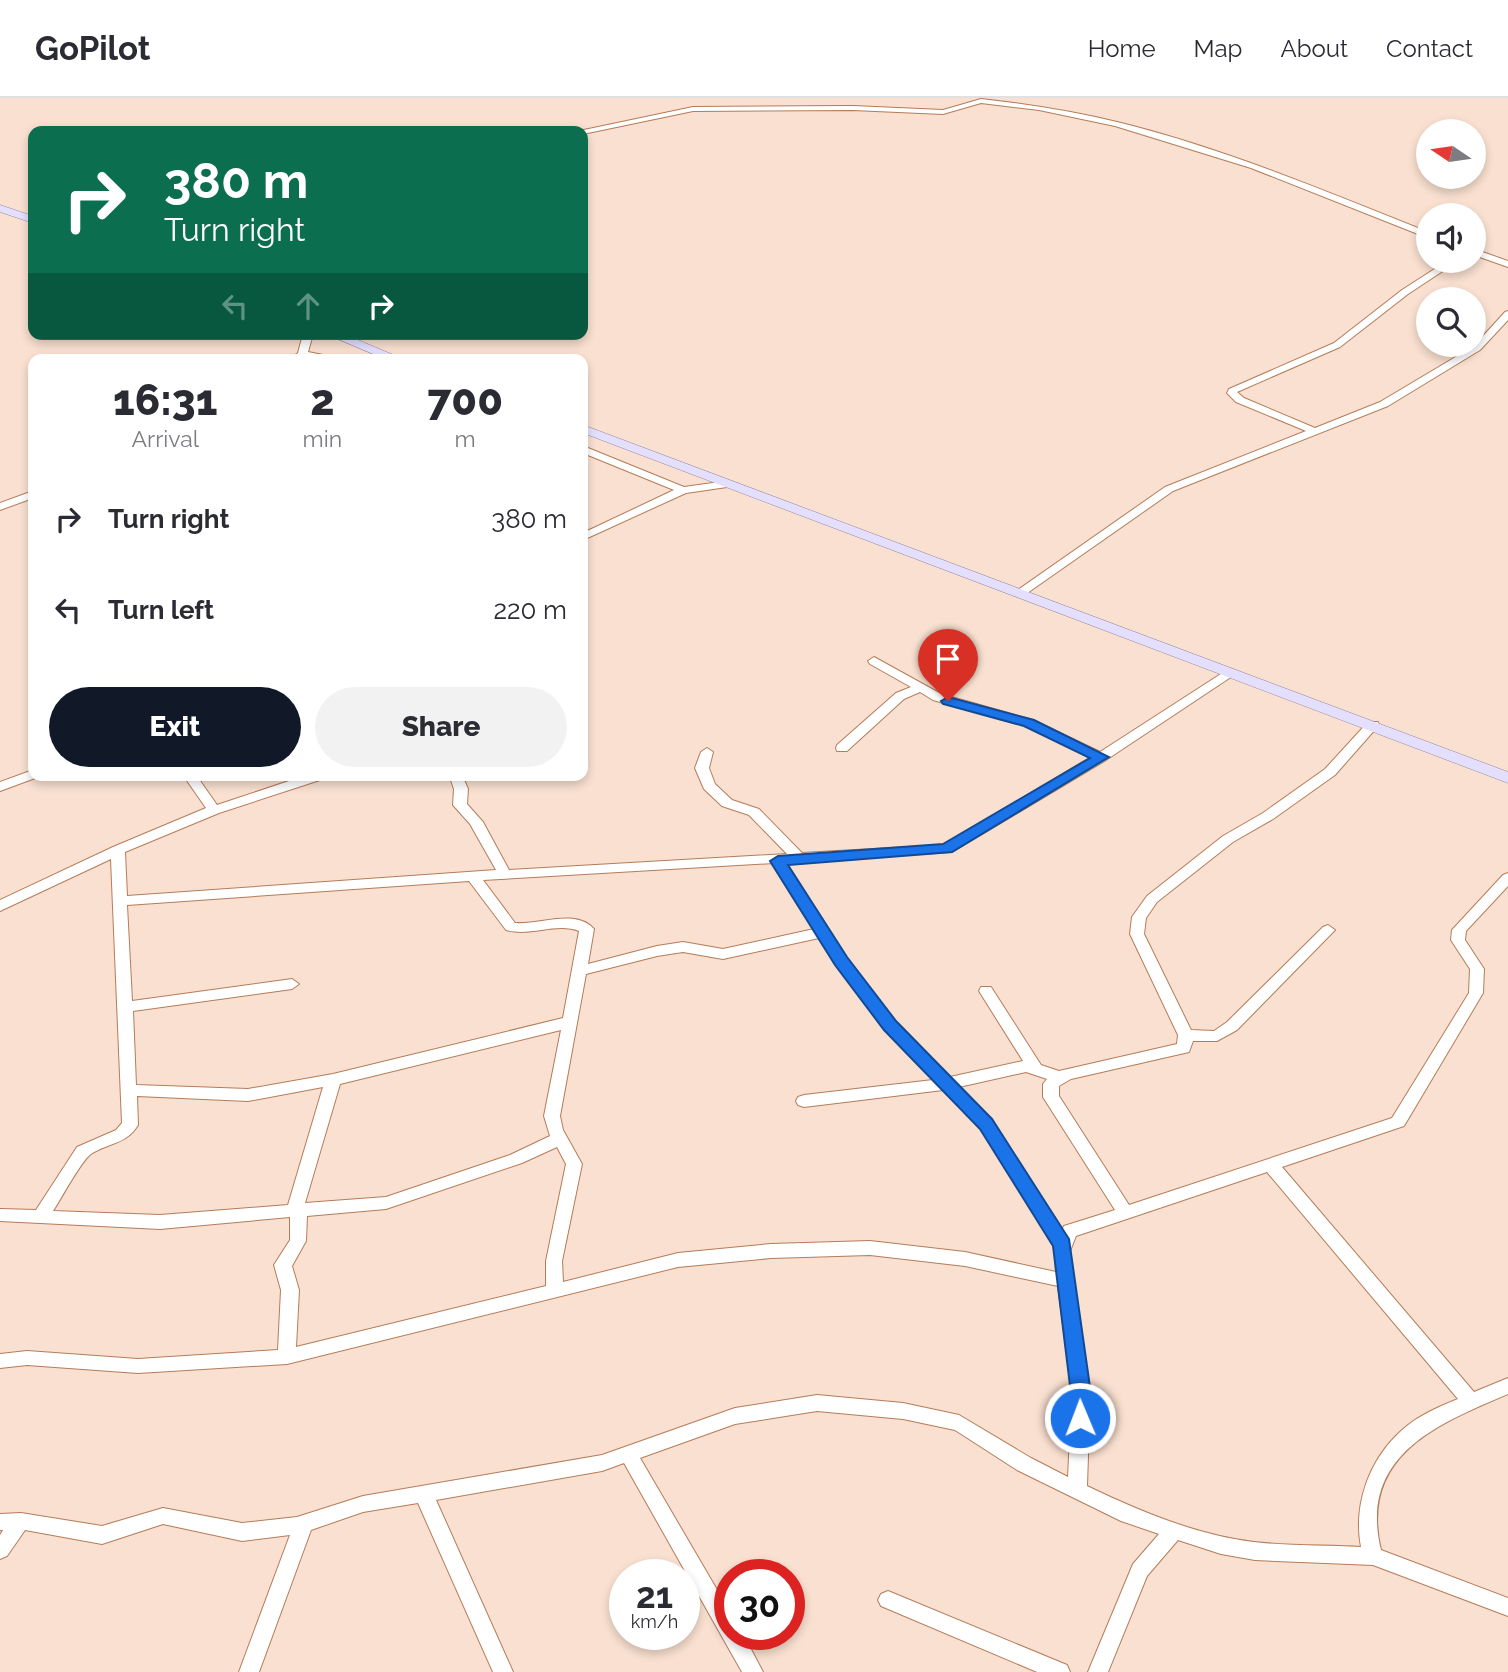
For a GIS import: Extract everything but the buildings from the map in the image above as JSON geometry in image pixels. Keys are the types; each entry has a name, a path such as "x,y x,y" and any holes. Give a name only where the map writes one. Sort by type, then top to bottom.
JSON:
{"main road":[{"path":"0,208 28,218"},
{"path":"348,340 384,354"},
{"path":"588,431 1508,778"}],"street":[{"path":"588,131 693,109 853,108 943,112 981,101 1039,107 1117,124 1254,166 1416,231"},
{"path":"1486,256 1508,264"},
{"path":"1314,431 1240,400 1233,393 1234,389 1337,345 1405,292 1435,273"},
{"path":"1018,594 1169,489 1384,404 1478,348 1508,314"},
{"path":"588,451 683,490"},
{"path":"588,535 683,490 727,484"},
{"path":"0,507 28,496"},
{"path":"874,661 948,701 1029,723 1101,757"},
{"path":"122,901 473,876 778,861 947,849 1101,757 1231,673"},
{"path":"842,748 900,696 922,687"},
{"path":"1126,1213 1051,1097 1051,1084 1058,1077 1184,1048 1186,1035 1137,934 1139,917 1152,899 1228,839 1268,816 1330,772 1373,725"},
{"path":"707,752 702,768 709,786 727,803 754,812 800,859"},
{"path":"0,787 28,776"},
{"path":"193,781 214,810"},
{"path":"1,909 118,850 214,810 303,781"},
{"path":"458,781 461,789 460,805 476,822 505,874"},
{"path":"40,1217 83,1151 122,1134 130,1125 131,1090 118,850"},
{"path":"778,861 823,932 890,1026 986,1124 1062,1244 1081,1394 1077,1489"},
{"path":"473,876 511,927 524,930 569,923 584,925 587,929 552,1116 554,1131 570,1152 574,1164 554,1261 555,1290"},
{"path":"1062,1244 1070,1231 1391,1126 1404,1116 1422,1077 1476,993 1477,970 1458,940 1459,930 1508,878"},
{"path":"1186,1035 1217,1036 1232,1026 1328,930"},
{"path":"579,971 657,951 683,947 723,954 823,932"},
{"path":"127,1007 292,984"},
{"path":"986,991 1034,1067"},
{"path":"131,1090 248,1096 334,1080 570,1022"},
{"path":"804,1101 946,1084 1034,1067 1058,1077"},
{"path":"287,1357 290,1290 284,1265 298,1241 297,1211 334,1080"},
{"path":"0,1215 160,1222 386,1203 407,1198 516,1158 558,1139"},
{"path":"1271,1165 1472,1402"},
{"path":"0,1362 27,1358 138,1366 287,1357 685,1259 860,1248 965,1258 1066,1281"},
{"path":"1373,1556 1366,1532 1366,1516 1380,1469 1394,1446 1413,1430 1508,1386"},
{"path":"0,1522 21,1521 102,1535 163,1516 242,1532 304,1524 355,1506 602,1463 735,1416 817,1403 903,1411 959,1423 1024,1464 1128,1515 1222,1545 1255,1551 1373,1556 1508,1607"},
{"path":"628,1454 714,1603"},
{"path":"424,1494 503,1672"},
{"path":"0,1550 21,1521"},
{"path":"250,1672 304,1524"},
{"path":"1098,1672 1140,1570 1174,1530"},
{"path":"888,1600 1060,1672"},
{"path":"741,1650 753,1672"}],"route":[{"path":"948,701 1013,717 1101,757 947,849 778,861 841,961 890,1026 986,1124 1019,1172 1062,1244 1081,1394 1080,1418"}]}
